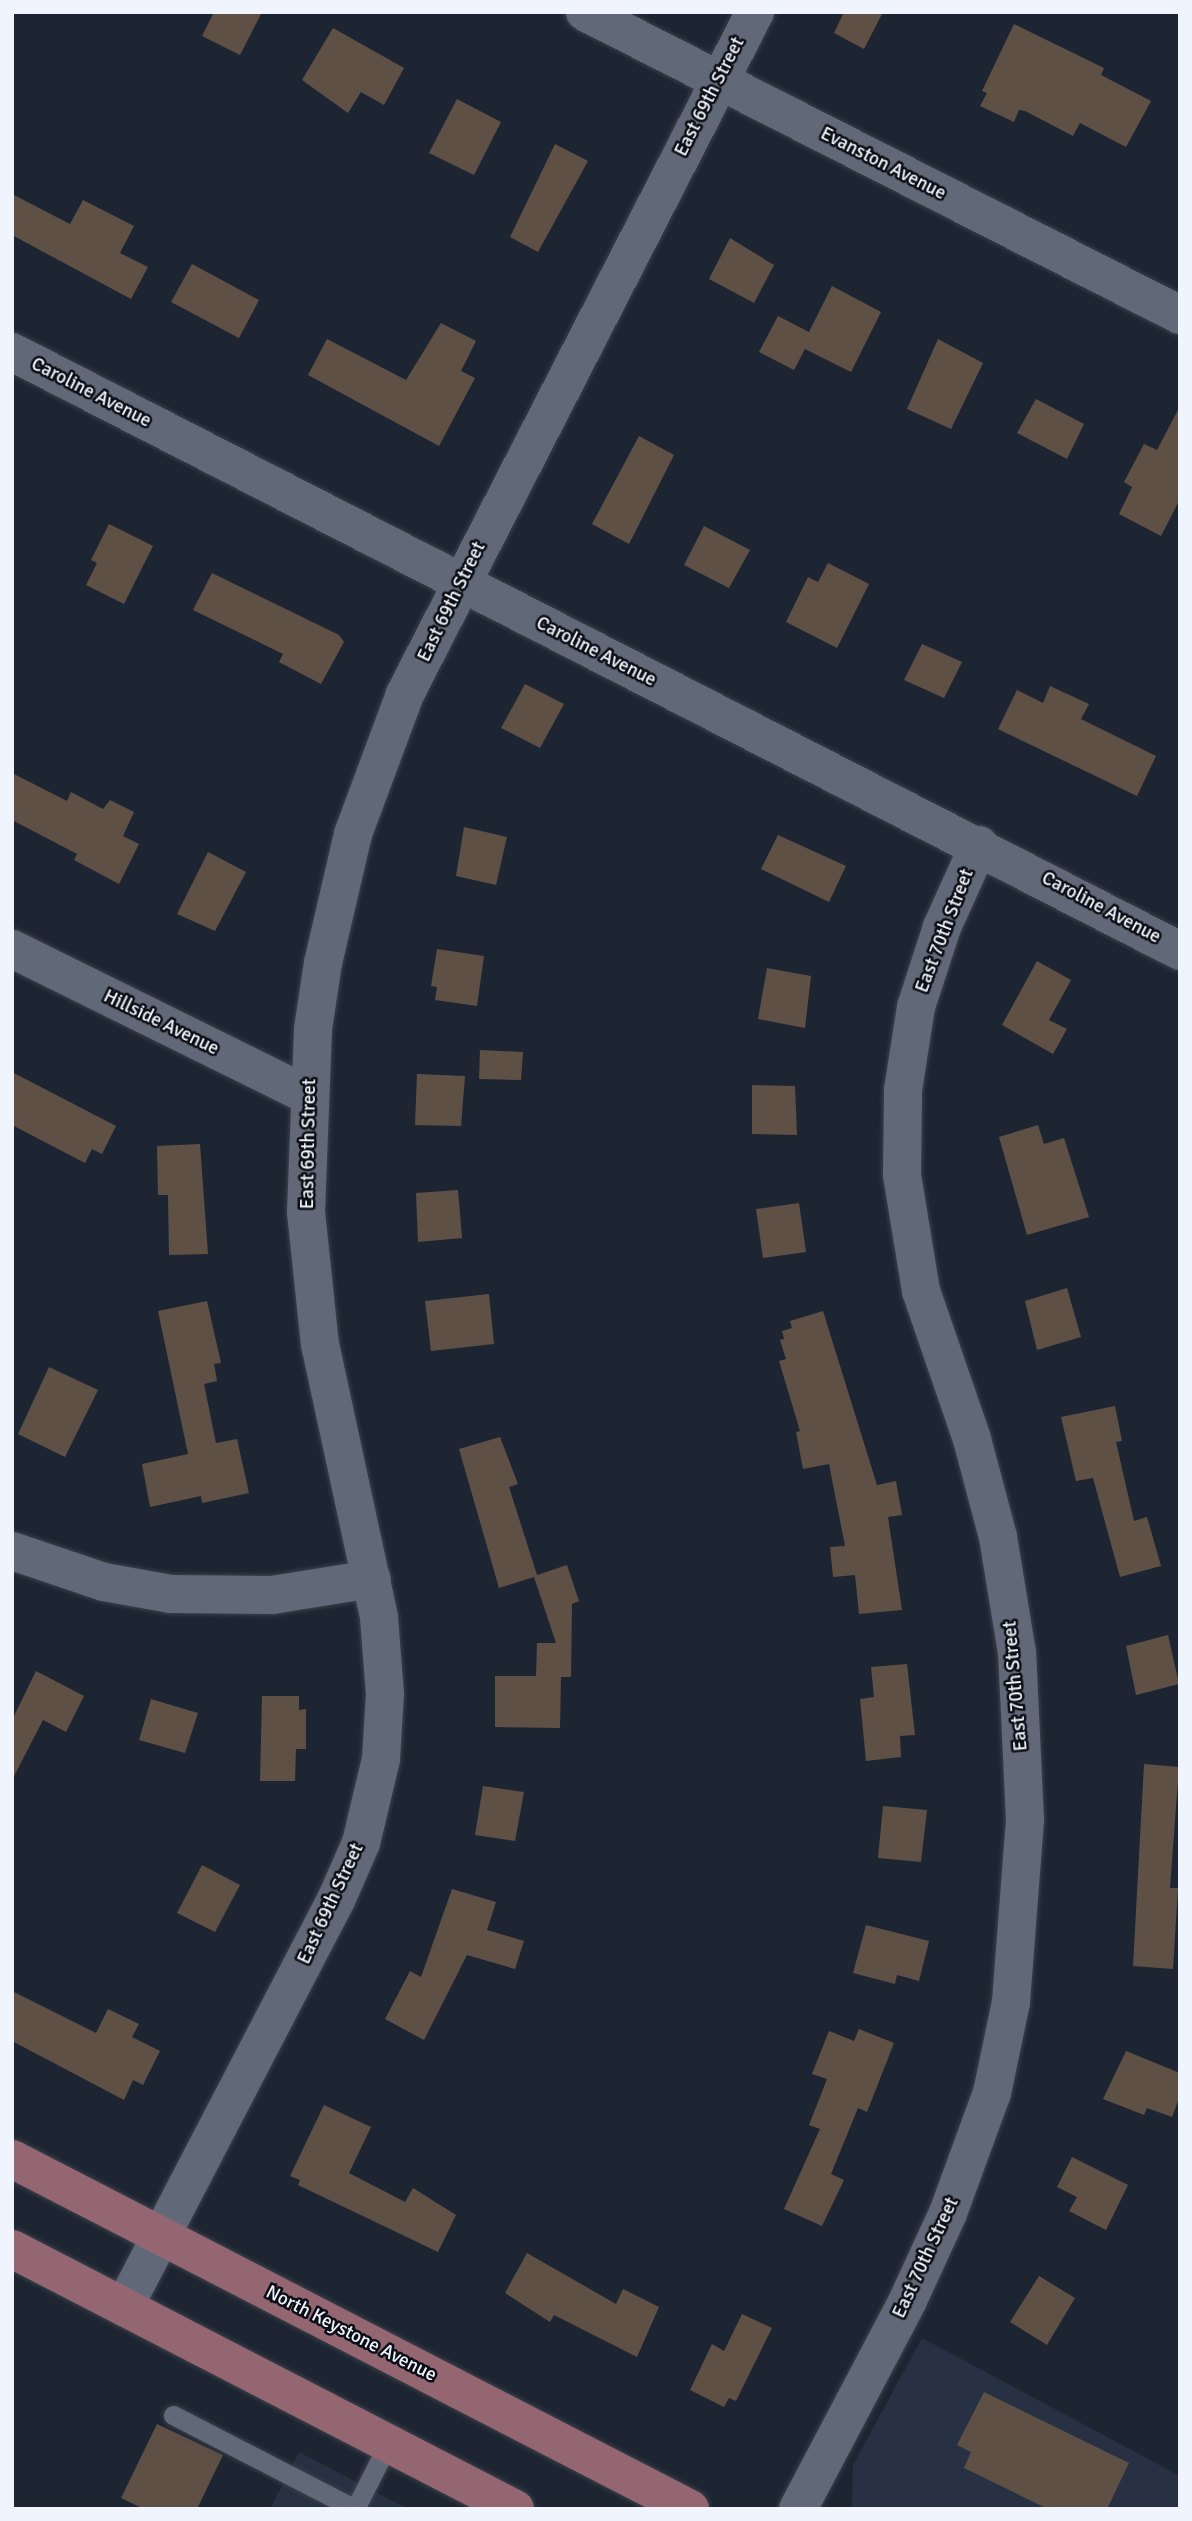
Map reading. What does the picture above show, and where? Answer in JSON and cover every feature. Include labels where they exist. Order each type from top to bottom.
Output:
[{"type":"main road","name":"North Keystone Avenue","points":[[12,2159],[690,2509]]},
{"type":"main road","points":[[12,2249],[515,2509]]},
{"type":"street","name":"Evanston Avenue","points":[[585,12],[1180,315]]},
{"type":"street","name":"East 69th Street","points":[[124,2307],[361,1843],[376,1787],[384,1725],[383,1664],[372,1579],[315,1312],[306,1200],[309,1096],[323,963],[353,834],[405,694],[755,12]]},
{"type":"street","name":"Caroline Avenue","points":[[12,352],[460,583],[979,845],[1180,951]]},
{"type":"street","name":"East 70th Street","points":[[798,2509],[908,2300],[948,2213],[992,2093],[1011,2002],[1025,1820],[1017,1653],[998,1537],[972,1439],[921,1291],[906,1225],[901,1162],[903,1090],[916,1007],[943,927],[979,845]]},
{"type":"street","name":"Hillside Avenue","points":[[12,949],[309,1096]]},
{"type":"street","points":[[12,1552],[93,1579],[171,1594],[272,1595],[372,1579]]},
{"type":"lane","points":[[173,2415],[355,2509],[388,2444]]},
{"type":"shaded area","points":[[922,2338],[1180,2476],[1180,2509],[852,2509],[853,2465]]},
{"type":"shaded area","points":[[299,2452],[408,2509],[270,2509]]},
{"type":"building","points":[[214,12],[262,12],[240,55],[202,36]]},
{"type":"building","points":[[844,12],[883,12],[864,49],[834,33]]},
{"type":"building","points":[[1014,24],[1104,68],[1101,75],[1151,101],[1126,147],[1080,123],[1073,136],[1025,111],[1019,110],[1014,122],[980,106],[987,93],[982,91]]},
{"type":"building","points":[[333,28],[404,68],[384,105],[361,92],[348,113],[302,80]]},
{"type":"building","points":[[457,99],[501,122],[474,175],[429,153]]},
{"type":"building","points":[[555,144],[588,161],[538,252],[510,237]]},
{"type":"building","points":[[12,194],[70,224],[83,200],[134,226],[120,253],[148,267],[131,299],[12,235]]},
{"type":"building","points":[[730,238],[774,265],[754,303],[709,279]]},
{"type":"building","points":[[192,264],[259,300],[239,338],[171,302]]},
{"type":"building","points":[[832,286],[881,312],[851,372],[805,349],[794,370],[759,352],[778,316],[809,332]]},
{"type":"building","points":[[441,323],[476,341],[461,371],[475,378],[439,446],[308,375],[327,339],[406,380]]},
{"type":"building","points":[[938,339],[983,363],[951,429],[907,409]]},
{"type":"building","points":[[1036,399],[1084,424],[1067,459],[1017,433]]},
{"type":"building","points":[[1180,406],[1180,499],[1161,536],[1119,514],[1132,487],[1124,482],[1144,444],[1157,450]]},
{"type":"building","points":[[639,436],[674,455],[629,544],[592,524]]},
{"type":"building","points":[[109,524],[153,546],[124,604],[86,585],[97,563],[91,560]]},
{"type":"building","points":[[704,526],[750,550],[729,588],[684,565]]},
{"type":"building","points":[[828,563],[869,584],[837,648],[786,622],[808,577],[818,582]]},
{"type":"building","points":[[212,573],[339,635],[344,642],[321,684],[279,662],[283,654],[193,610]]},
{"type":"building","points":[[922,644],[962,662],[944,698],[904,680]]},
{"type":"building","points":[[525,684],[564,704],[540,748],[501,728]]},
{"type":"building","points":[[1050,686],[1089,704],[1081,719],[1156,756],[1137,796],[998,729],[1017,690],[1043,703]]},
{"type":"building","points":[[12,773],[67,801],[71,792],[103,809],[110,800],[134,812],[123,836],[139,844],[119,884],[74,860],[77,854],[12,820]]},
{"type":"building","points":[[464,827],[507,837],[496,885],[456,876]]},
{"type":"building","points":[[778,835],[846,866],[829,902],[761,869]]},
{"type":"building","points":[[208,852],[246,872],[215,931],[177,914]]},
{"type":"building","points":[[437,949],[484,956],[477,1006],[435,1000],[437,987],[431,986]]},
{"type":"building","points":[[1037,961],[1071,980],[1049,1020],[1067,1029],[1053,1054],[1002,1025]]},
{"type":"building","points":[[767,968],[811,976],[805,1028],[758,1019]]},
{"type":"building","points":[[480,1050],[523,1052],[521,1080],[479,1079]]},
{"type":"building","points":[[12,1072],[116,1126],[102,1154],[92,1149],[85,1163],[12,1125]]},
{"type":"building","points":[[417,1074],[465,1076],[461,1126],[415,1125]]},
{"type":"building","points":[[752,1085],[795,1086],[797,1135],[752,1134]]},
{"type":"building","points":[[1038,1125],[1044,1144],[1064,1138],[1089,1217],[1027,1235],[999,1137]]},
{"type":"building","points":[[200,1144],[208,1254],[169,1255],[168,1195],[158,1195],[157,1146]]},
{"type":"building","points":[[458,1190],[462,1238],[418,1242],[416,1193]]},
{"type":"building","points":[[799,1203],[806,1252],[763,1258],[756,1209]]},
{"type":"building","points":[[1067,1288],[1081,1337],[1037,1350],[1025,1301]]},
{"type":"building","points":[[489,1294],[494,1344],[431,1351],[425,1301]]},
{"type":"building","points":[[207,1301],[221,1363],[214,1364],[217,1381],[204,1384],[216,1443],[237,1439],[249,1493],[202,1503],[201,1496],[150,1507],[142,1464],[188,1454],[158,1311]]},
{"type":"building","points":[[823,1311],[877,1485],[896,1481],[902,1515],[888,1517],[902,1610],[859,1614],[855,1575],[833,1577],[830,1547],[845,1546],[829,1464],[803,1469],[796,1432],[800,1431],[779,1361],[786,1359],[780,1340],[784,1339],[782,1331],[792,1328],[790,1321]]},
{"type":"building","points":[[49,1367],[98,1390],[65,1457],[18,1434]]},
{"type":"building","points":[[1115,1406],[1122,1441],[1116,1442],[1134,1521],[1147,1517],[1161,1566],[1120,1577],[1093,1478],[1076,1481],[1061,1417]]},
{"type":"building","points":[[500,1437],[518,1484],[509,1487],[537,1575],[567,1565],[579,1601],[572,1604],[571,1677],[561,1677],[560,1728],[495,1727],[495,1676],[536,1676],[537,1643],[556,1643],[534,1577],[499,1588],[459,1449]]},
{"type":"building","points":[[1168,1635],[1179,1684],[1136,1695],[1126,1646]]},
{"type":"building","points":[[907,1664],[915,1735],[900,1736],[901,1757],[866,1761],[860,1699],[874,1697],[871,1667]]},
{"type":"building","points":[[36,1671],[84,1696],[66,1732],[43,1720],[13,1778],[12,1720]]},
{"type":"building","points":[[262,1696],[299,1696],[299,1710],[306,1709],[306,1749],[296,1749],[295,1781],[260,1781]]},
{"type":"building","points":[[151,1699],[198,1713],[185,1753],[139,1740]]},
{"type":"building","points":[[1144,1764],[1179,1767],[1170,1888],[1178,1888],[1173,1969],[1133,1966]]},
{"type":"building","points":[[483,1786],[524,1792],[515,1841],[475,1835]]},
{"type":"building","points":[[883,1806],[927,1810],[921,1862],[878,1858]]},
{"type":"building","points":[[202,1865],[240,1885],[215,1932],[177,1913]]},
{"type":"building","points":[[452,1889],[496,1902],[487,1930],[524,1941],[515,1969],[467,1955],[424,2040],[385,2019],[410,1971],[421,1977]]},
{"type":"building","points":[[866,1925],[929,1941],[919,1981],[897,1975],[895,1984],[853,1973]]},
{"type":"building","points":[[12,1991],[96,2033],[108,2009],[139,2024],[132,2037],[160,2051],[143,2085],[133,2080],[124,2100],[12,2041]]},
{"type":"building","points":[[859,2029],[894,2043],[867,2112],[858,2108],[831,2174],[844,2180],[822,2226],[784,2209],[820,2129],[809,2125],[827,2079],[812,2074],[829,2031],[854,2041]]},
{"type":"building","points":[[1126,2051],[1180,2073],[1180,2096],[1172,2117],[1147,2108],[1144,2115],[1103,2099]]},
{"type":"building","points":[[324,2105],[371,2127],[349,2173],[405,2202],[413,2188],[456,2215],[438,2252],[298,2185],[300,2180],[290,2176]]},
{"type":"building","points":[[1072,2157],[1128,2185],[1106,2230],[1069,2211],[1077,2197],[1057,2187]]},
{"type":"building","points":[[527,2253],[616,2304],[623,2289],[659,2307],[637,2357],[554,2315],[550,2322],[505,2293]]},
{"type":"building","points":[[1039,2276],[1075,2298],[1047,2345],[1010,2322]]},
{"type":"building","points":[[742,2314],[772,2328],[736,2401],[729,2398],[724,2407],[690,2390],[712,2344],[724,2351]]},
{"type":"building","points":[[984,2392],[1129,2463],[1107,2509],[1048,2509],[964,2468],[971,2452],[957,2445]]},
{"type":"building","points":[[157,2424],[223,2455],[197,2509],[144,2509],[121,2498]]}]
